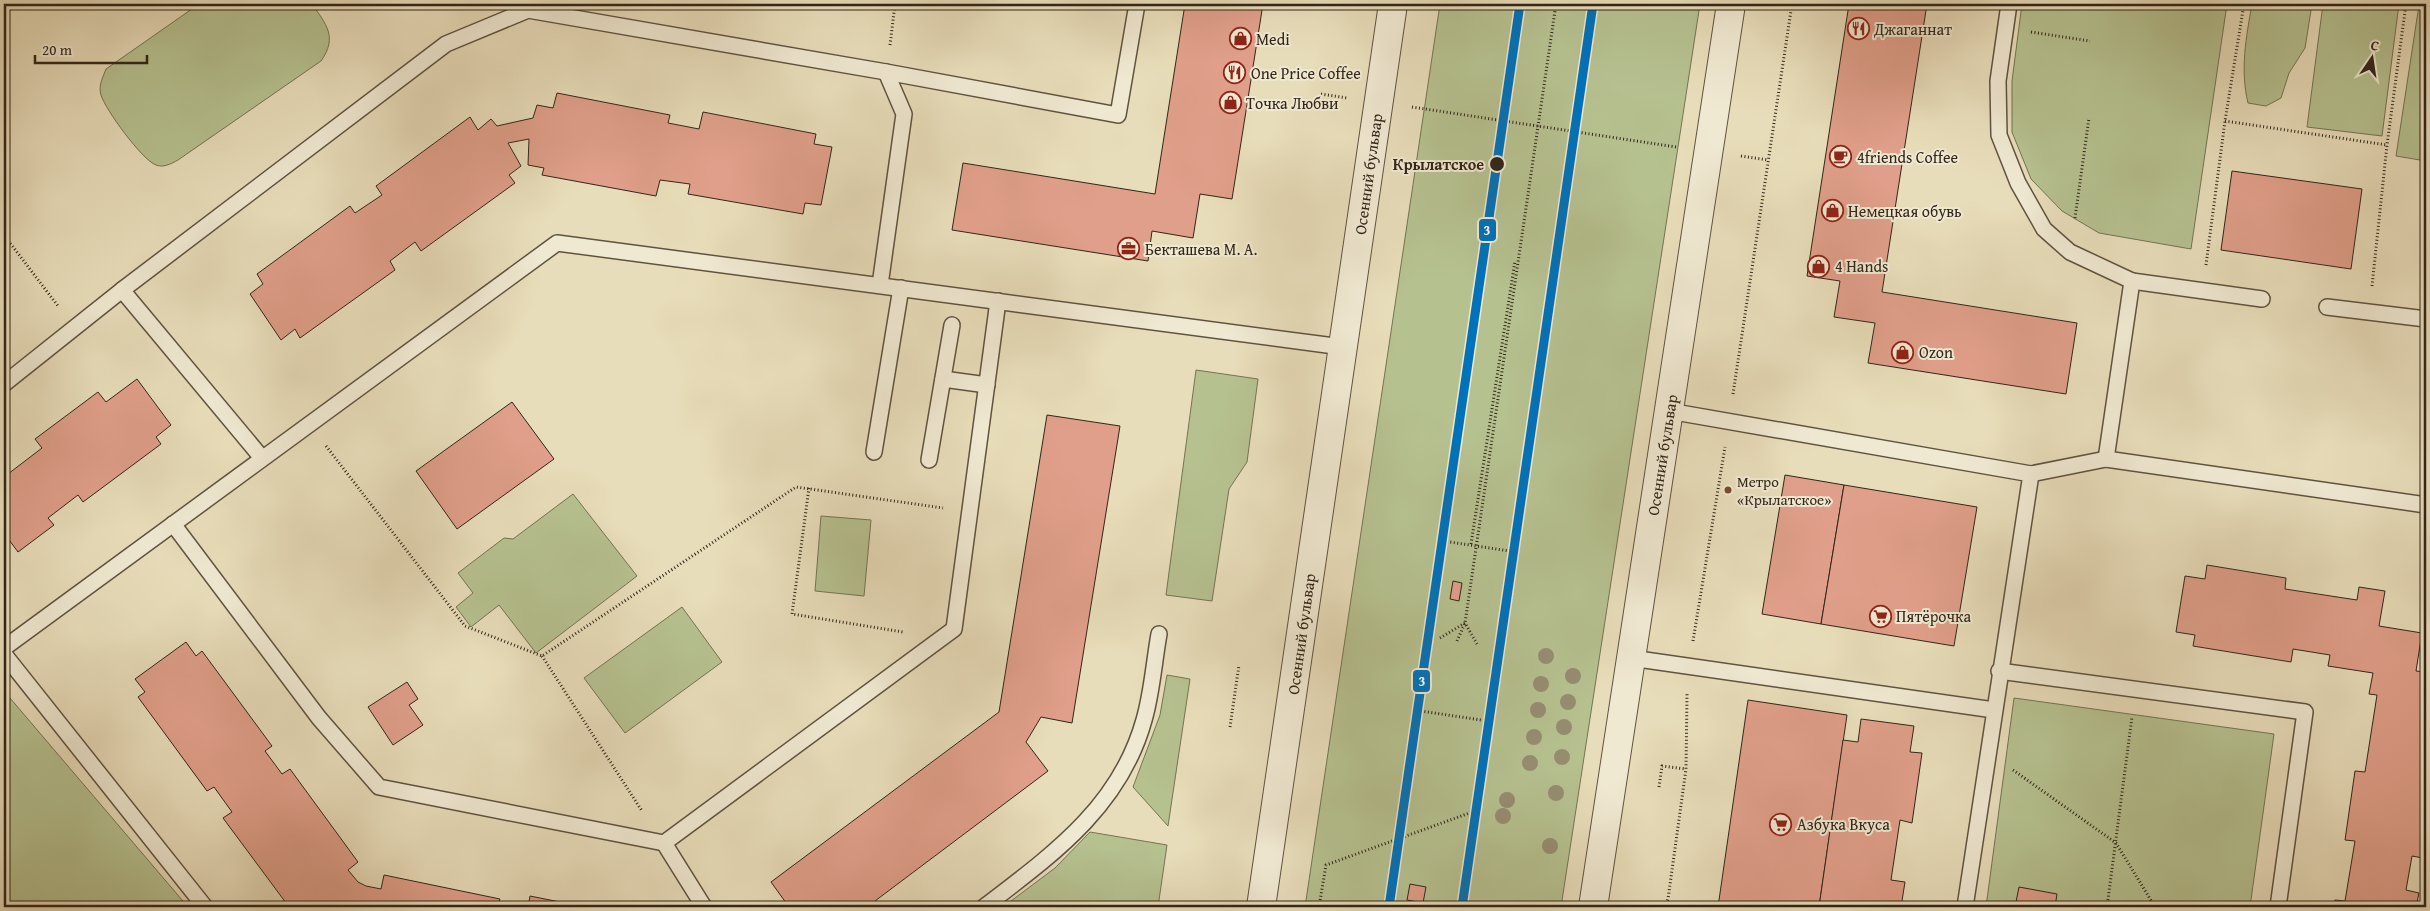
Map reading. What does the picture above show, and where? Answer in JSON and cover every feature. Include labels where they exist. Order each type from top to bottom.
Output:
[{"type":"street","name":"Осенний бульвар","points":[[1261,907],[1393,4]]},
{"type":"street","name":"Осенний бульвар","points":[[1593,907],[1731,4]]},
{"type":"lane","points":[[4,384],[122,290],[446,44],[528,10],[886,72],[1118,115],[1138,4]]},
{"type":"lane","points":[[2009,4],[1998,80],[1999,135],[2018,183],[2044,229],[2070,252],[2132,281],[2262,299]]},
{"type":"lane","points":[[880,285],[904,114],[886,72]]},
{"type":"lane","points":[[4,648],[556,243],[1342,347]]},
{"type":"lane","points":[[2106,459],[2132,281]]},
{"type":"lane","points":[[874,452],[901,288]]},
{"type":"lane","points":[[122,290],[262,458]]},
{"type":"lane","points":[[664,843],[954,628],[998,301]]},
{"type":"lane","points":[[2328,307],[2426,319]]},
{"type":"lane","points":[[929,460],[952,325]]},
{"type":"lane","points":[[943,379],[987,385]]},
{"type":"lane","points":[[1669,411],[2030,474],[2106,459],[2426,505]]},
{"type":"lane","points":[[1965,907],[2030,474]]},
{"type":"lane","points":[[172,524],[319,718],[379,787],[664,843],[704,907]]},
{"type":"lane","points":[[984,907],[1048,858],[1092,815],[1123,775],[1144,720],[1159,634]]},
{"type":"lane","points":[[4,654],[205,907]]},
{"type":"lane","points":[[1631,658],[1994,710]]},
{"type":"lane","points":[[1999,671],[2305,712],[2278,907]]},
{"type":"path","points":[[886,72],[896,4]]},
{"type":"path","points":[[1471,544],[1555,4]]},
{"type":"path","points":[[1457,641],[1465,624],[1555,4]]},
{"type":"path","points":[[1665,907],[1668,899],[1686,769],[1690,666],[1792,4]]},
{"type":"path","points":[[2203,290],[2225,121],[2244,4]]},
{"type":"path","points":[[2369,313],[2387,144],[2406,4]]},
{"type":"path","points":[[2006,28],[2090,41]]},
{"type":"path","points":[[1321,94],[1768,160]]},
{"type":"path","points":[[2070,252],[2089,118]]},
{"type":"path","points":[[2225,121],[2387,144]]},
{"type":"path","points":[[4,235],[74,328]]},
{"type":"path","points":[[309,424],[465,626],[542,656],[646,816]]},
{"type":"path","points":[[542,656],[796,486],[970,512]]},
{"type":"path","points":[[809,488],[792,614],[941,638]]},
{"type":"path","points":[[1385,907],[1414,710],[1443,541],[1516,552],[1488,721],[1461,907]]},
{"type":"path","points":[[1440,638],[1465,624]]},
{"type":"path","points":[[1465,624],[1477,644]]},
{"type":"path","points":[[1230,728],[1239,665]]},
{"type":"path","points":[[2107,907],[2136,689]]},
{"type":"path","points":[[1414,710],[1488,721]]},
{"type":"path","points":[[1988,753],[2116,843],[2155,907]]},
{"type":"path","points":[[1659,787],[1662,766],[1686,769]]},
{"type":"path","points":[[1319,907],[1326,865],[1476,811]]},
{"type":"green space","points":[[199,4],[312,4],[328,31],[329,45],[321,61],[178,160],[159,166],[142,154],[116,122],[101,95],[101,82],[106,69]]},
{"type":"green space","points":[[1440,4],[1700,4],[1561,907],[1305,907]]},
{"type":"green space","points":[[2022,4],[2227,4],[2191,249],[2099,233],[2062,211],[2031,179],[2012,132],[2012,81]]},
{"type":"green space","points":[[2252,4],[2312,4],[2305,48],[2289,73],[2281,98],[2266,106],[2248,103],[2244,78],[2245,54]]},
{"type":"green space","points":[[2323,4],[2399,4],[2382,136],[2307,127]]},
{"type":"green space","points":[[2419,5],[2426,6],[2426,161],[2396,156]]},
{"type":"green space","points":[[1196,370],[1258,379],[1247,462],[1229,489],[1212,601],[1166,595]]},
{"type":"green space","points":[[573,494],[637,576],[536,653],[499,605],[471,627],[456,607],[473,593],[458,573],[504,538],[513,539]]},
{"type":"green space","points":[[821,516],[871,520],[864,596],[815,591]]},
{"type":"green space","points":[[682,607],[722,662],[625,733],[584,678]]},
{"type":"green space","points":[[1167,675],[1190,679],[1168,826],[1133,787],[1160,715]]},
{"type":"green space","points":[[4,691],[188,907],[4,907]]},
{"type":"green space","points":[[2014,698],[2274,734],[2250,907],[1986,907]]},
{"type":"green space","points":[[1090,832],[1167,845],[1158,907],[1003,907],[1055,868]]},
{"type":"building","points":[[1185,4],[1263,4],[1232,199],[1200,194],[1193,238],[1152,231],[1148,261],[952,230],[963,163],[1155,194]]},
{"type":"building","points":[[1849,4],[1927,4],[1882,292],[2077,323],[2066,394],[1868,363],[1875,323],[1834,317],[1840,281],[1807,276]]},
{"type":"building","points":[[557,93],[670,115],[668,123],[699,129],[703,112],[816,134],[814,144],[832,147],[821,205],[805,203],[803,214],[688,194],[690,184],[660,180],[656,196],[542,175],[544,168],[528,165],[529,139],[508,143],[521,166],[509,175],[515,183],[421,251],[415,242],[390,261],[395,270],[300,338],[295,329],[281,340],[250,294],[263,284],[257,274],[350,206],[355,213],[382,195],[376,186],[470,117],[478,130],[491,119],[497,126],[533,118],[537,105],[553,108]]},
{"type":"building","points":[[2232,171],[2362,189],[2351,269],[2221,250]]},
{"type":"building","points":[[137,379],[171,425],[156,437],[161,444],[83,502],[78,495],[48,518],[54,525],[18,552],[4,533],[4,477],[42,448],[35,439],[98,392],[106,402]]},
{"type":"building","points":[[512,402],[554,459],[457,529],[416,471]]},
{"type":"building","points":[[1047,415],[1120,426],[1072,723],[1041,717],[1026,742],[1048,771],[867,907],[789,907],[771,882],[999,712]]},
{"type":"building","points":[[1785,475],[1844,485],[1821,624],[1762,614]]},
{"type":"building","points":[[1844,485],[1977,507],[1954,646],[1821,624]]},
{"type":"building","points":[[2207,565],[2286,578],[2285,589],[2357,600],[2359,587],[2385,591],[2379,626],[2422,633],[2416,671],[2426,672],[2426,838],[2423,858],[2412,856],[2406,890],[2419,893],[2416,907],[2334,907],[2335,900],[2345,901],[2355,841],[2345,840],[2355,771],[2365,772],[2377,695],[2369,694],[2373,673],[2328,666],[2330,655],[2293,649],[2291,662],[2193,646],[2195,635],[2176,632],[2185,576],[2205,579]]},
{"type":"building","points":[[1453,581],[1462,583],[1459,601],[1450,599]]},
{"type":"building","points":[[186,642],[196,656],[202,651],[272,746],[265,751],[282,774],[290,769],[358,862],[348,870],[358,882],[381,889],[384,875],[500,899],[498,904],[513,907],[330,907],[328,904],[324,907],[289,907],[223,818],[232,812],[214,787],[207,791],[138,697],[145,692],[135,679]]},
{"type":"building","points":[[407,682],[418,699],[409,705],[423,725],[393,745],[368,707]]},
{"type":"building","name":"Азбука Вкуса","points":[[1748,700],[1847,715],[1819,907],[1718,907]]},
{"type":"building","points":[[1861,719],[1914,726],[1910,752],[1922,753],[1912,823],[1900,820],[1891,880],[1905,882],[1901,907],[1819,907],[1843,740],[1858,742]]},
{"type":"building","points":[[1410,884],[1426,887],[1423,903],[1407,900]]},
{"type":"building","points":[[2019,887],[2057,894],[2055,907],[2015,907]]},
{"type":"building","points":[[530,896],[585,907],[528,907]]},
{"type":"transit line","name":"3","points":[[1389,907],[1520,4]]},
{"type":"transit line","name":"3","points":[[1462,907],[1593,4]]},
{"type":"place","name":"Джаганнат","points":[[1858,29]]},
{"type":"place","name":"Medi","points":[[1240,39]]},
{"type":"place","name":"One Price Coffee","points":[[1235,73]]},
{"type":"place","name":"Точка Любви","points":[[1230,103]]},
{"type":"place","name":"4friends Coffee","points":[[1841,157]]},
{"type":"place","name":"Крылатское","points":[[1497,164]]},
{"type":"place","name":"Немецкая обувь","points":[[1832,211]]},
{"type":"place","name":"Бекташева М. А.","points":[[1129,249]]},
{"type":"place","name":"4 Hands","points":[[1819,266]]},
{"type":"place","name":"Ozon","points":[[1903,352]]},
{"type":"place","name":"Метро «Крылатское»","points":[[1728,490]]},
{"type":"place","name":"Пятёрочка","points":[[1880,616]]},
{"type":"place","name":"Азбука Вкуса","points":[[1781,824]]}]
